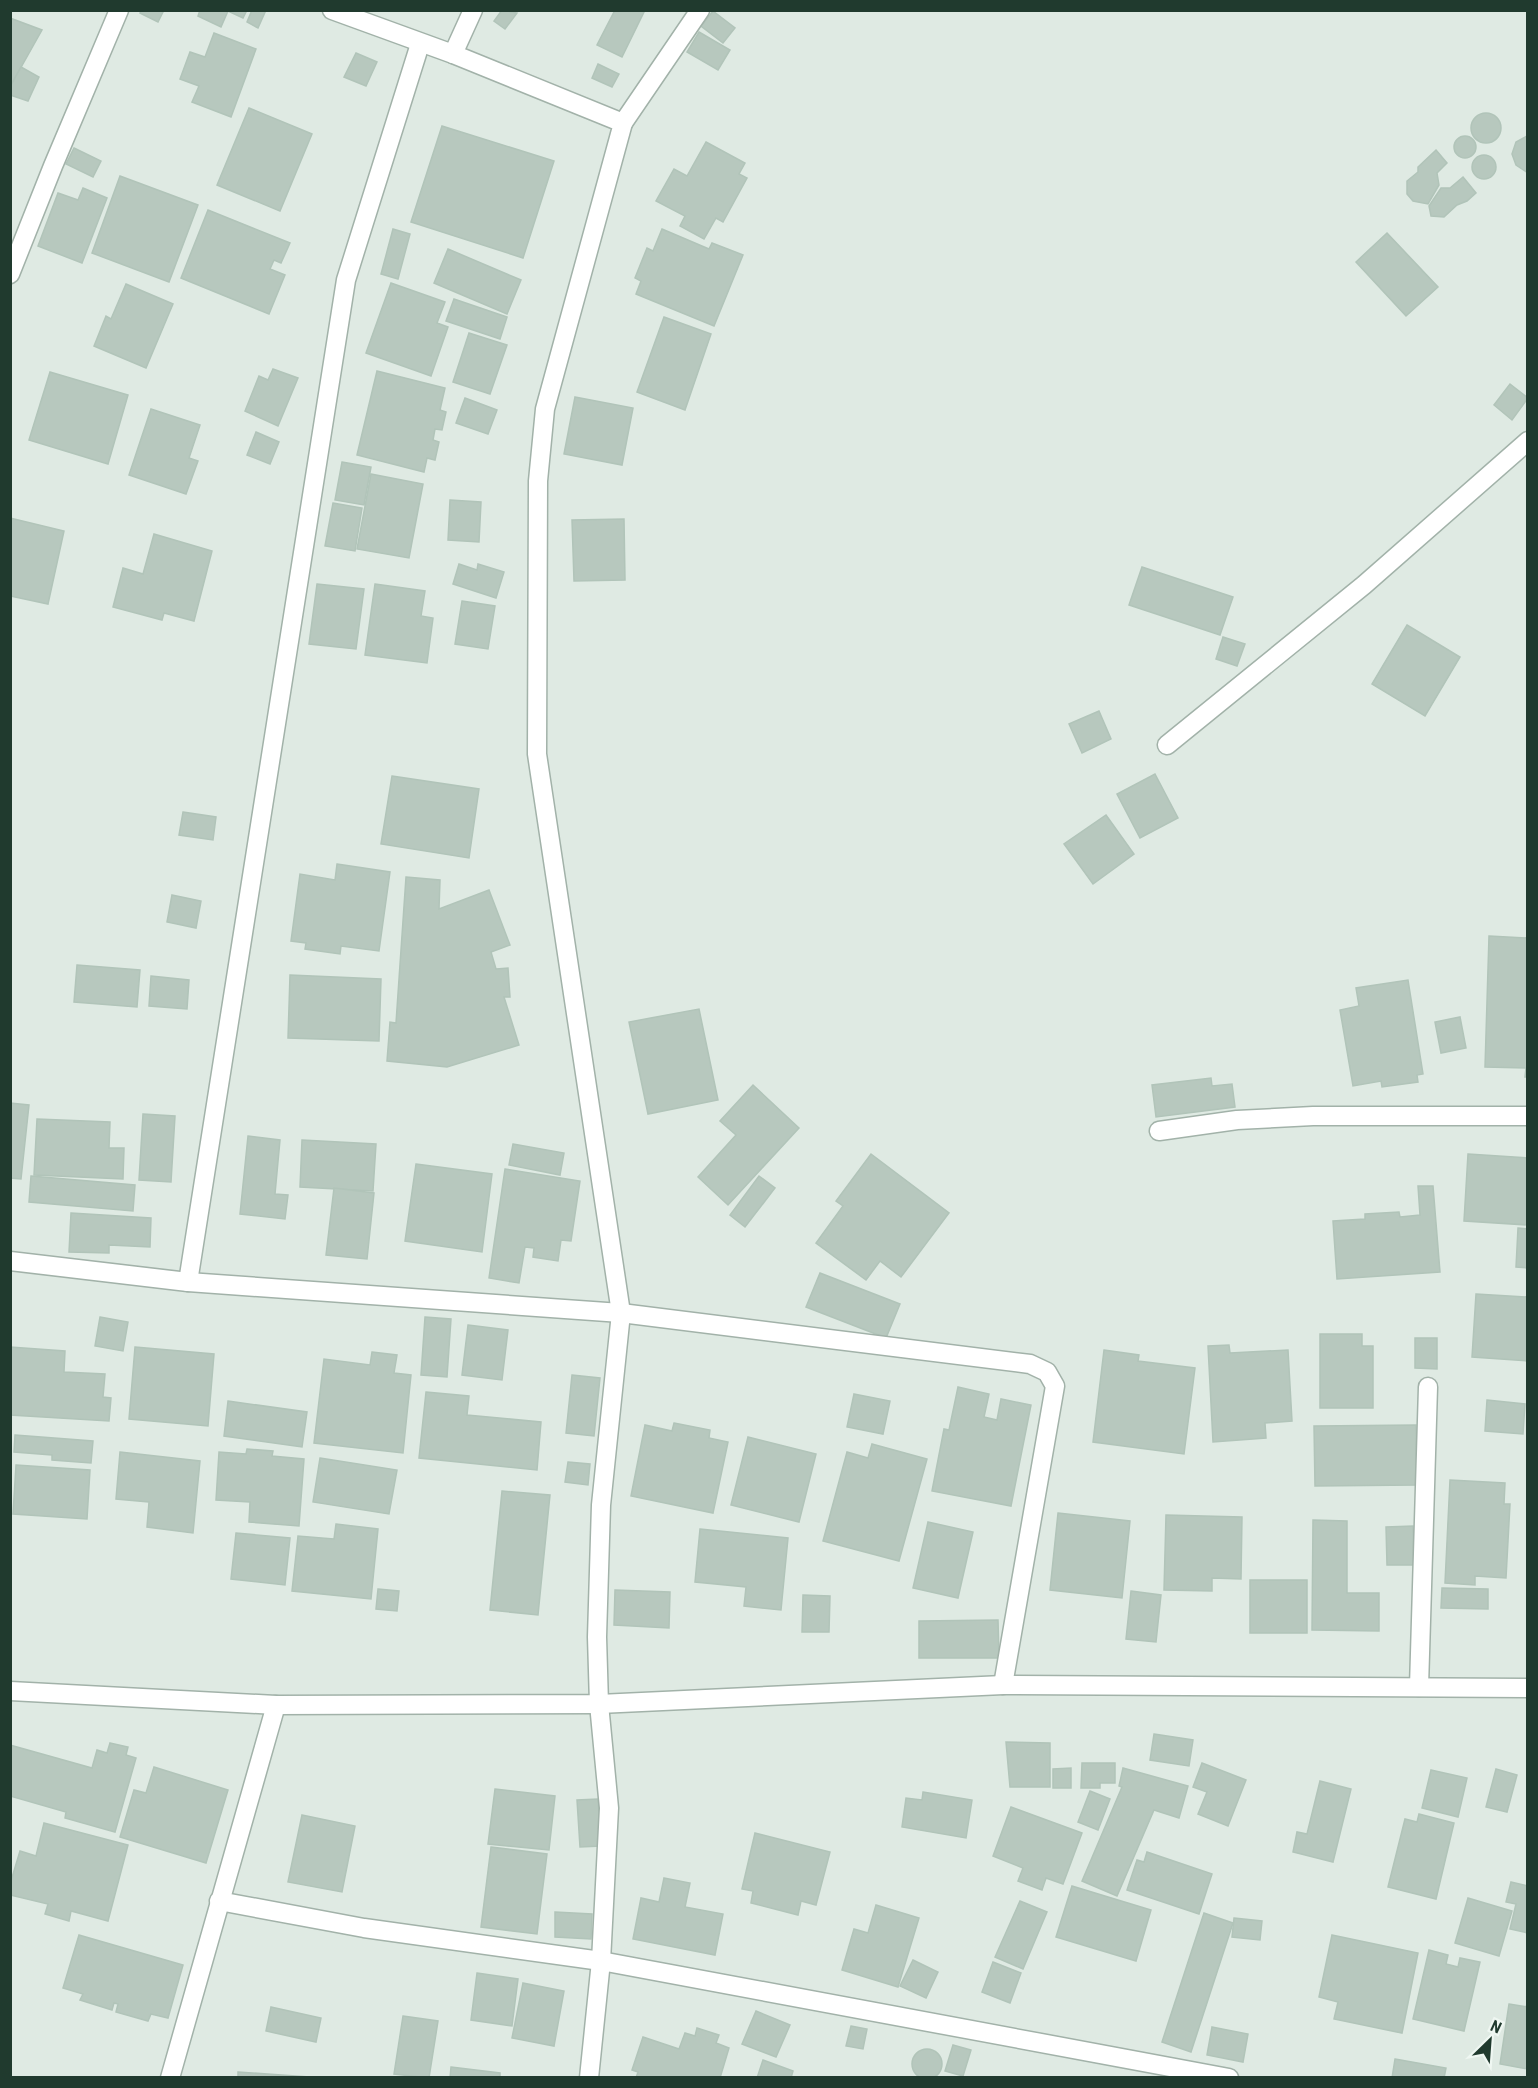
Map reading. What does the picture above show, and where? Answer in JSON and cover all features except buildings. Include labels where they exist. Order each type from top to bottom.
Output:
[{"type":"street","points":[[10,274],[53,165],[119,10]]},
{"type":"street","points":[[332,10],[420,44],[453,54],[623,123]]},
{"type":"street","points":[[453,54],[473,10]]},
{"type":"street","points":[[589,2078],[601,1961],[609,1808],[599,1704],[601,1505],[621,1314],[537,754],[538,481],[545,409],[623,123],[700,10]]},
{"type":"street","points":[[188,1282],[346,280],[420,44]]},
{"type":"street","points":[[1167,745],[1364,585],[1527,441]]},
{"type":"street","points":[[1159,1131],[1237,1120],[1313,1116],[1527,1116]]},
{"type":"street","points":[[10,1261],[188,1282],[621,1314],[1030,1365],[1047,1372],[1055,1386],[1003,1685]]},
{"type":"street","points":[[1419,1687],[1428,1387]]},
{"type":"street","points":[[10,1691],[276,1705],[599,1704],[1003,1685],[1527,1688]]},
{"type":"street","points":[[170,2078],[276,1705]]},
{"type":"street","points":[[219,1902],[364,1928],[601,1961],[1183,2074],[1229,2078]]}]
